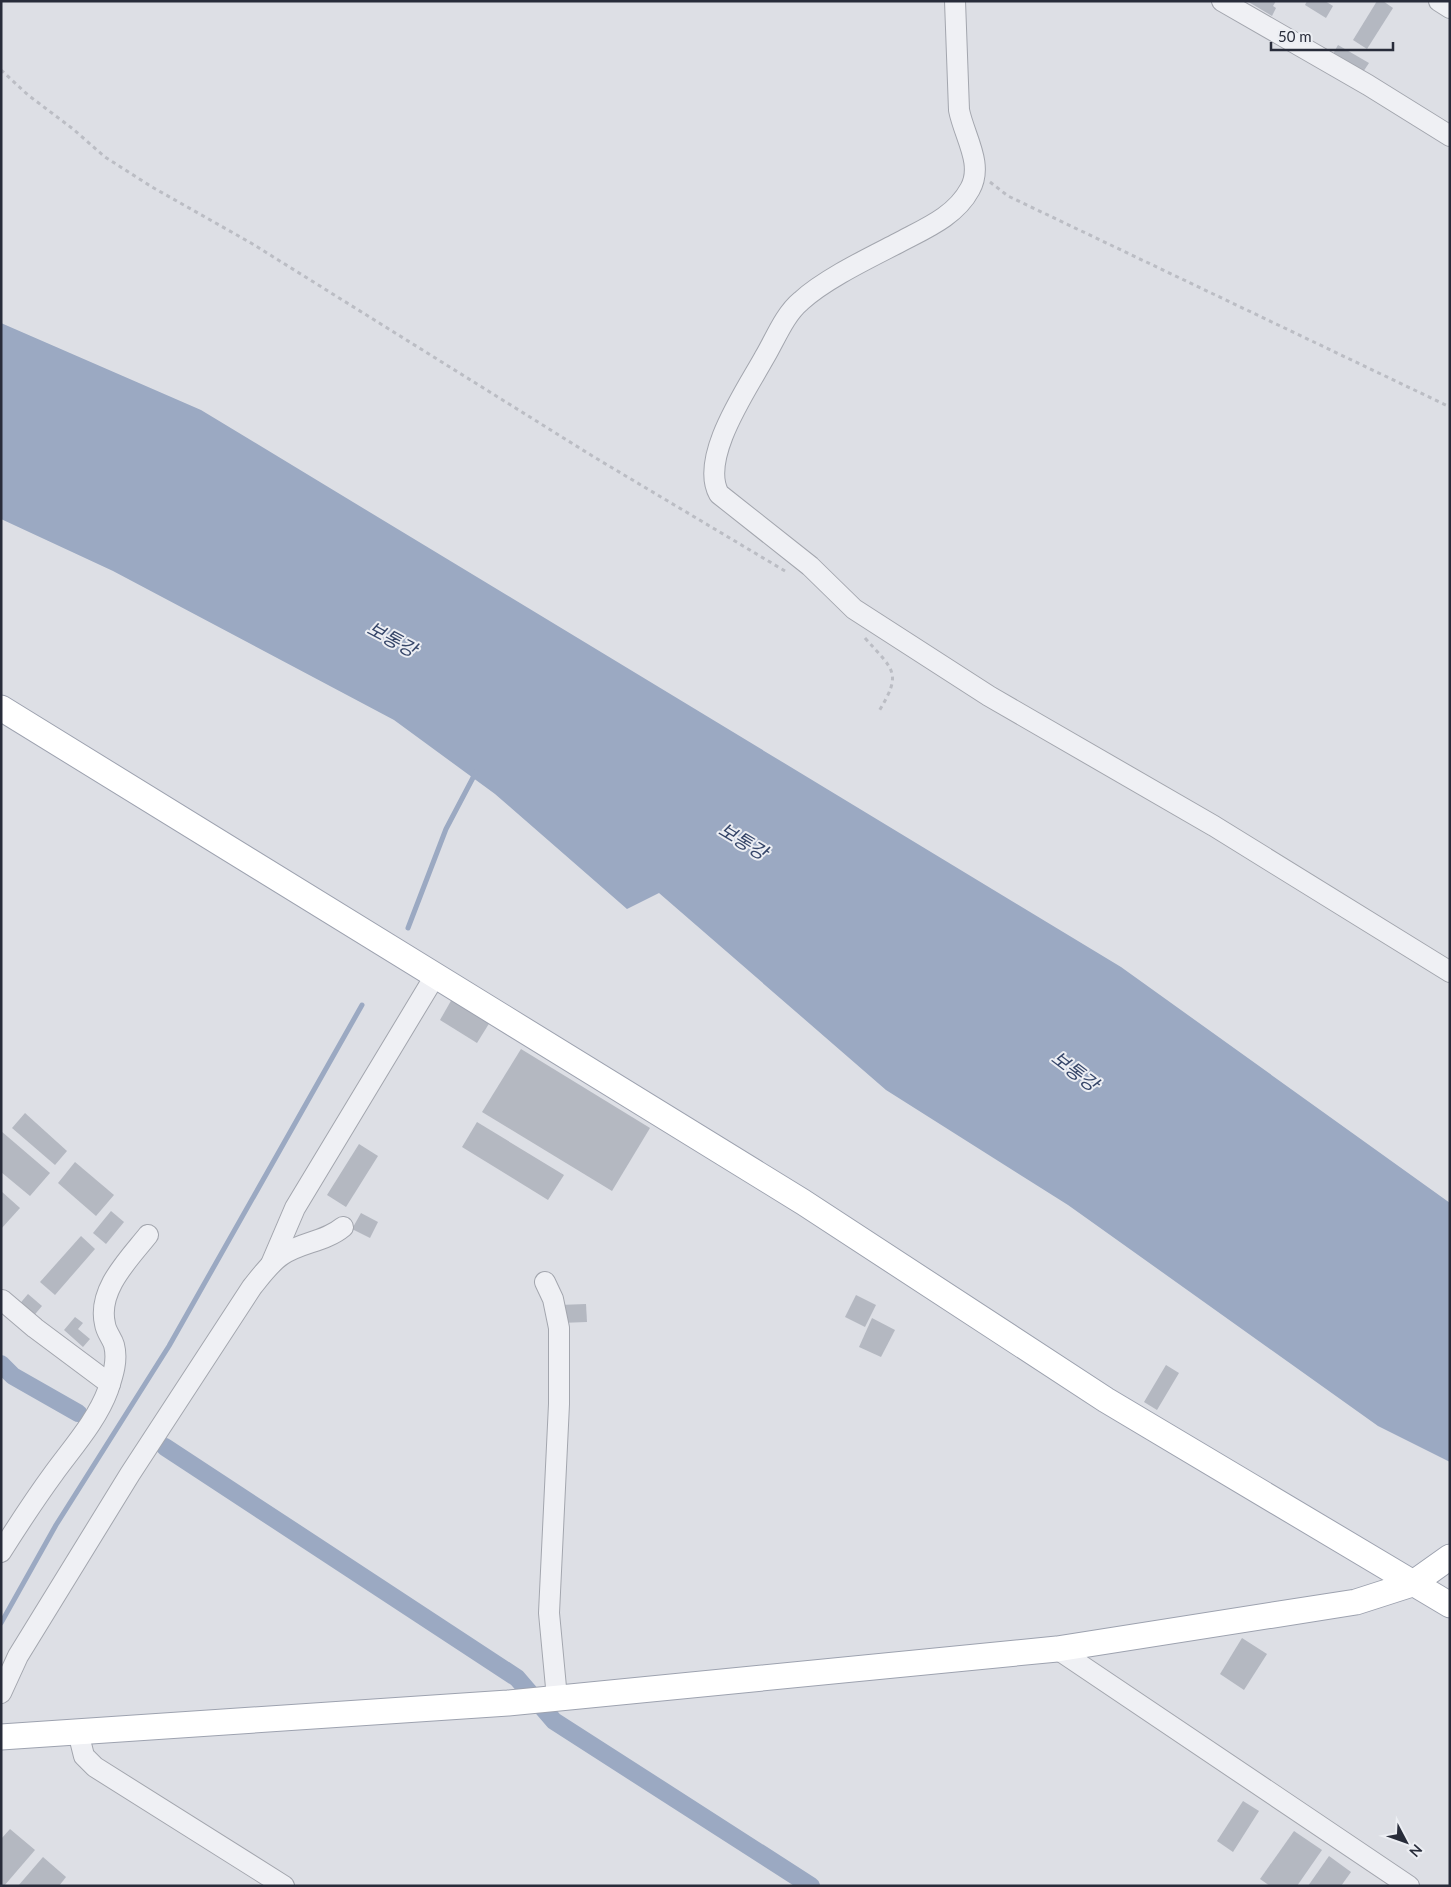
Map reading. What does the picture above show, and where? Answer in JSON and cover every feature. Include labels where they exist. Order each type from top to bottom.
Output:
[{"type":"main road","points":[[1,708],[802,1202],[1106,1400],[1450,1605]]},
{"type":"main road","points":[[1,1737],[508,1703],[1057,1649],[1356,1602],[1412,1584],[1450,1557]]},
{"type":"street","points":[[955,1],[959,110],[976,170],[970,190],[951,212],[935,223],[823,285],[800,301],[792,310],[728,425],[715,468],[716,488],[719,494],[803,561],[854,609],[988,696],[1214,826],[1450,972]]},
{"type":"street","points":[[1222,1],[1360,80],[1450,136]]},
{"type":"street","points":[[1439,1],[1450,8]]},
{"type":"street","points":[[271,1264],[295,1208],[435,976]]},
{"type":"street","points":[[1,1693],[18,1656],[130,1474],[252,1287],[271,1264],[283,1254],[335,1234],[343,1227]]},
{"type":"street","points":[[1,1552],[31,1504],[97,1414],[110,1384],[117,1359],[114,1344],[105,1326],[104,1314],[107,1295],[116,1276],[148,1235]]},
{"type":"street","points":[[545,1282],[553,1299],[559,1328],[559,1404],[549,1613],[557,1698]]},
{"type":"street","points":[[2,1300],[35,1328],[110,1384]]},
{"type":"street","points":[[1057,1649],[1409,1886]]},
{"type":"street","points":[[78,1732],[84,1756],[95,1767],[284,1886]]},
{"type":"path","points":[[1,70],[28,95],[118,165],[251,243],[602,462],[786,572]]},
{"type":"path","points":[[976,170],[1008,196],[1450,406]]},
{"type":"path","points":[[863,636],[890,668],[893,677],[891,691],[879,711]]},
{"type":"water","name":"보통강","points":[[1,323],[201,410],[1121,967],[1450,1203],[1450,1462],[1378,1426],[1068,1205],[886,1090],[659,893],[627,909],[495,794],[394,720],[113,571],[1,519]]},
{"type":"building","points":[[1247,1],[1276,1],[1273,6],[1276,8],[1272,16]]},
{"type":"building","points":[[1307,1],[1325,1],[1333,6],[1326,18],[1305,5]]},
{"type":"building","points":[[1377,1],[1383,1],[1393,8],[1367,49],[1353,40]]},
{"type":"building","points":[[1338,45],[1369,63],[1363,72],[1333,54]]},
{"type":"building","points":[[452,999],[490,1022],[477,1043],[440,1020]]},
{"type":"building","points":[[521,1049],[650,1128],[612,1191],[482,1112]]},
{"type":"building","points":[[25,1113],[67,1151],[55,1165],[12,1128]]},
{"type":"building","points":[[477,1122],[564,1175],[548,1200],[462,1147]]},
{"type":"building","points":[[1,1131],[50,1173],[30,1196],[1,1172]]},
{"type":"building","points":[[359,1144],[378,1156],[346,1207],[327,1195]]},
{"type":"building","points":[[75,1162],[114,1195],[96,1216],[58,1183]]},
{"type":"building","points":[[1,1191],[20,1208],[1,1229]]},
{"type":"building","points":[[111,1211],[124,1222],[106,1244],[93,1233]]},
{"type":"building","points":[[361,1213],[378,1222],[370,1238],[352,1229]]},
{"type":"building","points":[[81,1236],[95,1249],[55,1295],[40,1282]]},
{"type":"building","points":[[28,1294],[42,1306],[31,1319],[17,1307]]},
{"type":"building","points":[[856,1295],[876,1305],[865,1327],[845,1317]]},
{"type":"building","points":[[586,1304],[587,1322],[560,1323],[559,1305]]},
{"type":"building","points":[[75,1317],[83,1323],[78,1329],[90,1339],[83,1347],[64,1330]]},
{"type":"building","points":[[872,1318],[895,1330],[881,1357],[859,1347]]},
{"type":"building","points":[[1166,1365],[1179,1373],[1157,1410],[1144,1402]]},
{"type":"building","points":[[1242,1638],[1267,1654],[1244,1690],[1220,1674]]},
{"type":"building","points":[[1243,1801],[1259,1811],[1233,1852],[1217,1841]]},
{"type":"building","points":[[10,1829],[35,1850],[4,1886],[1,1886],[1,1839]]},
{"type":"building","points":[[1294,1831],[1322,1850],[1297,1886],[1270,1886],[1260,1879]]},
{"type":"building","points":[[1329,1856],[1351,1872],[1341,1886],[1308,1886]]},
{"type":"building","points":[[43,1857],[66,1877],[59,1886],[18,1886]]},
{"type":"waterway","points":[[408,928],[446,829],[476,772]]},
{"type":"waterway","points":[[1,1623],[56,1525],[169,1346],[362,1005]]},
{"type":"waterway","points":[[1,1364],[13,1376],[78,1413]]},
{"type":"waterway","points":[[165,1447],[517,1678],[554,1721],[811,1886]]}]
